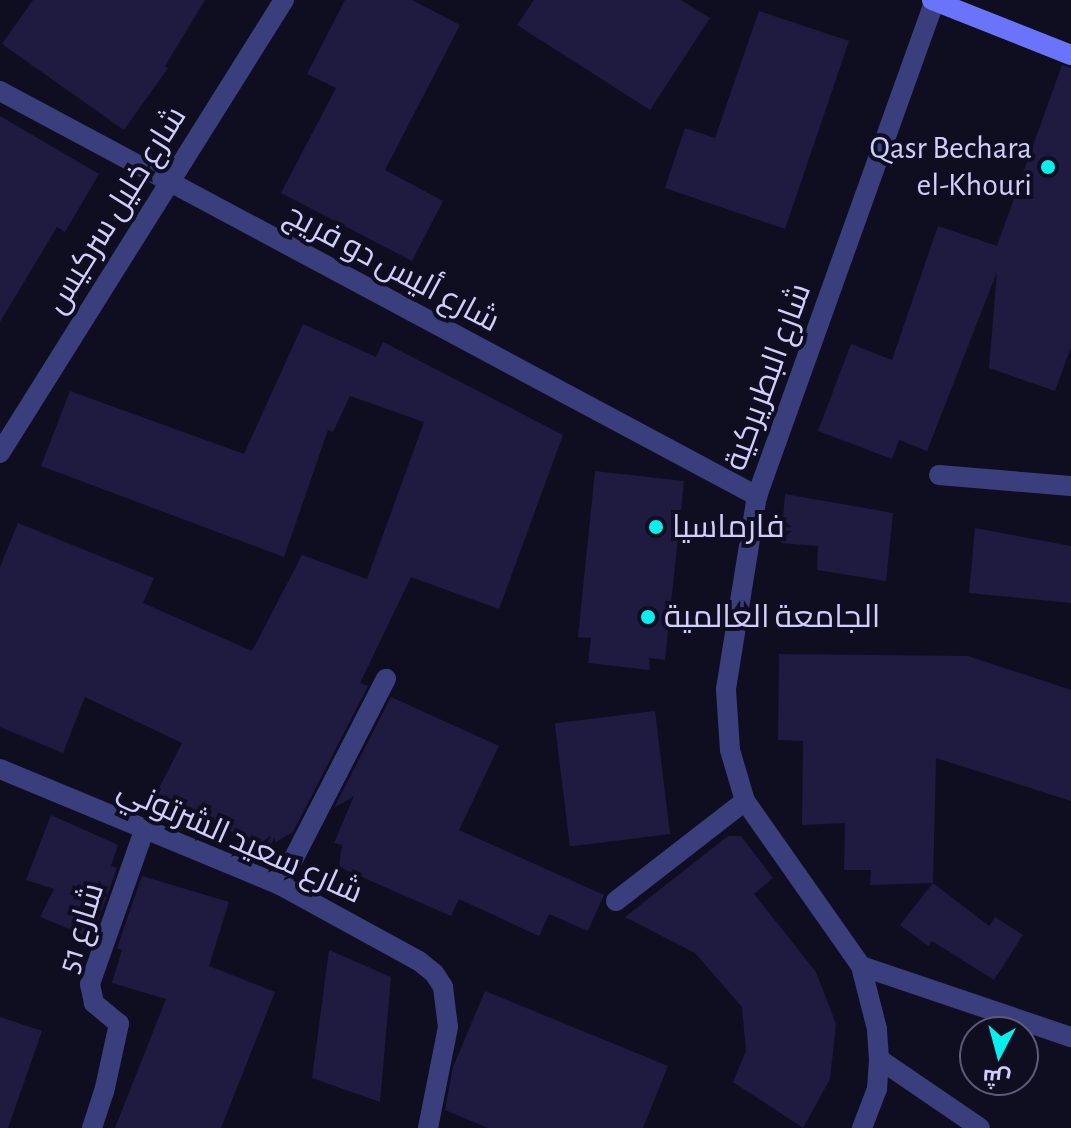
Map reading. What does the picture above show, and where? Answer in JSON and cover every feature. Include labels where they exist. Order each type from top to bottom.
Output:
[{"type":"main road","points":[[934,0],[1071,55]]},
{"type":"street","name":"شارع خليل سركيس","points":[[0,453],[284,0]]},
{"type":"street","name":"شارع البطريركية","points":[[862,1128],[877,1089],[879,1059],[877,1029],[861,966],[745,801],[730,750],[726,689],[757,496],[934,0]]},
{"type":"street","name":"شارع أليس دو فريج","points":[[0,91],[757,496]]},
{"type":"street","points":[[939,475],[1071,486]]},
{"type":"street","points":[[280,885],[386,679]]},
{"type":"street","name":"شارع سعيد الشرتوني","points":[[0,769],[280,885],[419,961],[434,973],[443,987],[448,1027],[428,1128]]},
{"type":"street","points":[[616,901],[745,801]]},
{"type":"street","name":"شارع 51","points":[[92,1128],[104,1092],[119,1024],[94,1003],[90,984],[145,828]]},
{"type":"street","points":[[861,966],[1071,1037]]},
{"type":"street","points":[[879,1059],[980,1128]]},
{"type":"building","points":[[33,0],[205,0],[165,66],[168,68],[124,130],[2,44]]},
{"type":"building","points":[[345,0],[412,0],[460,25],[385,170],[443,201],[412,261],[281,193],[336,88],[307,74]]},
{"type":"building","points":[[534,0],[681,0],[710,18],[650,110],[517,25]]},
{"type":"building","points":[[759,11],[849,41],[785,229],[665,188],[685,128],[715,138]]},
{"type":"building","points":[[1062,65],[1071,68],[1071,347],[1055,391],[989,368],[997,272],[927,451],[899,440],[892,459],[818,431],[851,344],[892,360],[938,226],[997,246]]},
{"type":"building","points":[[0,116],[99,174],[65,232],[57,227],[0,322]]},
{"type":"building","points":[[303,324],[376,357],[383,342],[563,435],[499,609],[411,577],[360,683],[368,686],[293,832],[269,846],[152,802],[182,743],[85,697],[63,753],[0,727],[0,567],[18,523],[154,578],[143,603],[252,651],[302,555],[367,579],[424,422],[350,396],[333,432],[328,430],[284,557],[41,466],[70,391],[244,454]]},
{"type":"building","points":[[595,471],[684,481],[665,660],[649,658],[650,670],[588,663],[591,638],[578,637]]},
{"type":"building","points":[[785,494],[893,513],[886,581],[817,570],[818,546],[781,543]]},
{"type":"building","points":[[975,528],[1071,546],[1071,603],[969,593]]},
{"type":"building","points":[[779,654],[968,656],[1071,690],[1071,801],[936,758],[933,883],[870,885],[871,870],[844,870],[845,823],[802,825],[803,741],[778,740]]},
{"type":"building","points":[[391,697],[499,746],[459,830],[604,895],[588,931],[549,914],[539,936],[459,899],[451,916],[339,867],[342,845],[334,843],[354,796],[334,808]]},
{"type":"building","points":[[655,711],[670,834],[570,846],[555,723]]},
{"type":"building","points":[[51,815],[118,845],[111,866],[117,868],[92,938],[40,917],[54,889],[26,880]]},
{"type":"building","points":[[728,836],[741,836],[773,878],[754,894],[816,972],[836,1024],[830,1079],[803,1128],[733,1082],[746,1051],[742,1007],[695,953],[625,917]]},
{"type":"building","points":[[142,876],[229,902],[209,966],[275,992],[221,1128],[115,1128],[166,999],[112,983],[122,950],[117,948]]},
{"type":"building","points":[[933,883],[989,926],[995,917],[1023,935],[994,980],[932,941],[928,946],[900,925]]},
{"type":"building","points":[[329,950],[391,977],[380,1102],[312,1078]]},
{"type":"building","points":[[485,991],[668,1066],[643,1128],[488,1128],[445,1110],[453,1067]]},
{"type":"building","points":[[0,1017],[42,1031],[8,1128],[0,1128]]},
{"type":"place","name":"Qasr Bechara el-Khouri","points":[[1048,167]]},
{"type":"place","name":"فارماسيا","points":[[656,527]]},
{"type":"place","name":"الجامعة العالمية","points":[[648,617]]}]
